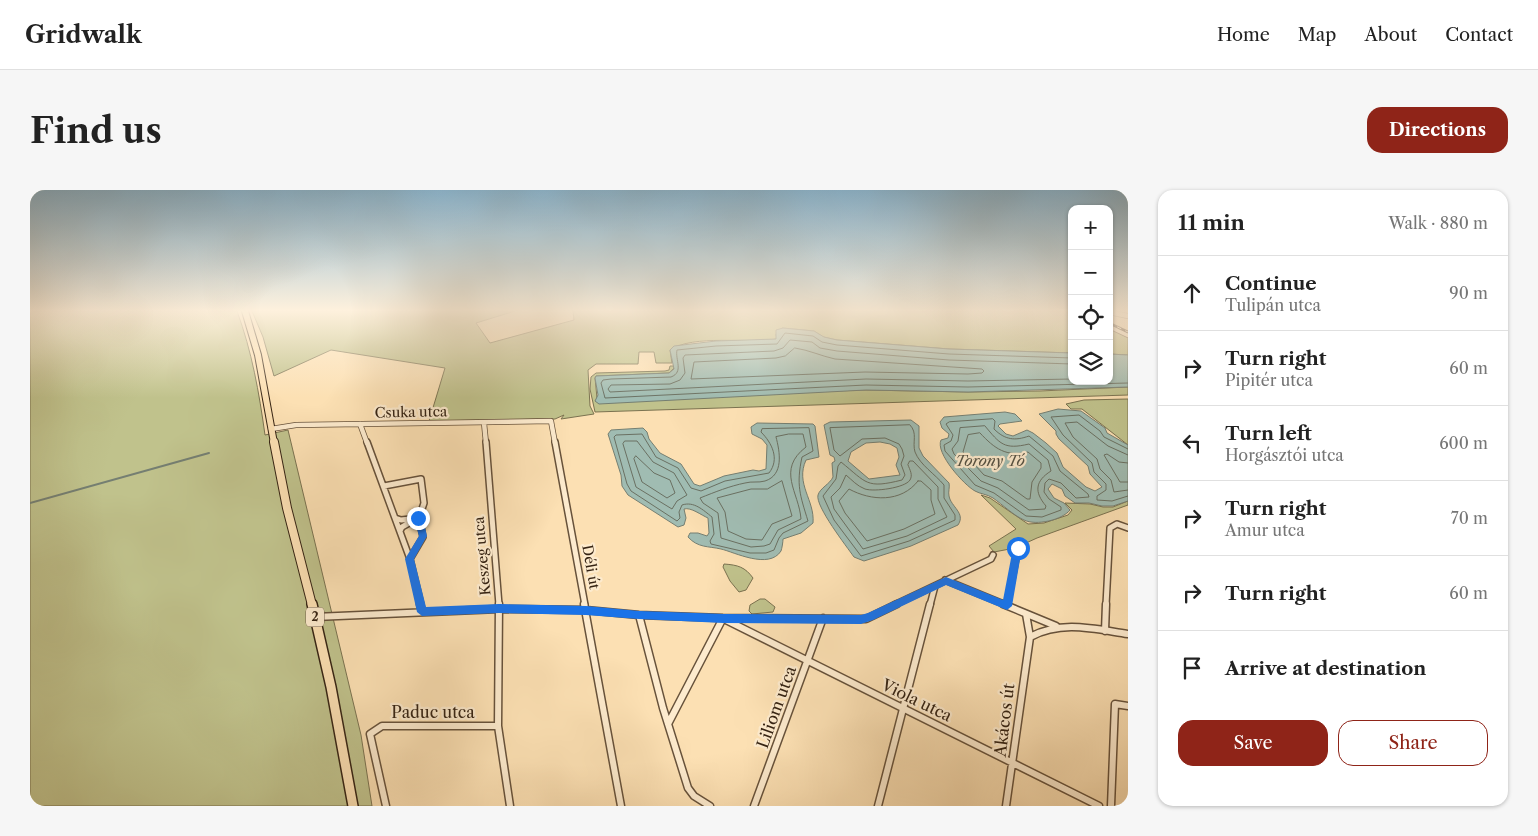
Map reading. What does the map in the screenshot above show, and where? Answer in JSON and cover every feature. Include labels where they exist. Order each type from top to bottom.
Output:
[{"type":"main road","name":"2","points":[[253,340],[289,520],[315,617],[341,734],[353,806]]},
{"type":"street","name":"Csuka utca","points":[[271,428],[296,425],[551,421]]},
{"type":"street","name":"Déli út","points":[[551,421],[586,610],[604,722],[621,806]]},
{"type":"street","name":"Keszeg utca","points":[[484,422],[499,609],[498,726],[510,806]]},
{"type":"street","points":[[360,424],[410,559],[422,612]]},
{"type":"street","points":[[384,486],[421,479],[424,503],[418,518],[423,536],[410,559]]},
{"type":"street","points":[[395,518],[401,520],[418,518]]},
{"type":"street","points":[[400,532],[402,527],[418,518]]},
{"type":"street","points":[[1105,631],[1110,528],[1114,525],[1128,528]]},
{"type":"street","points":[[1007,606],[1018,548]]},
{"type":"street","points":[[315,617],[499,609],[586,610],[639,615],[723,618],[866,619],[991,559],[993,555]]},
{"type":"street","points":[[946,580],[1056,627],[1128,634]]},
{"type":"street","points":[[878,806],[935,586]]},
{"type":"street","name":"Akácos út","points":[[1006,806],[1030,637],[1026,614]]},
{"type":"street","points":[[639,615],[668,724],[690,793],[710,806]]},
{"type":"street","points":[[668,724],[723,618]]},
{"type":"street","name":"Viola utca","points":[[723,618],[1099,806]]},
{"type":"street","name":"Liliom utca","points":[[754,806],[823,618]]},
{"type":"street","points":[[1030,637],[1056,627]]},
{"type":"street","points":[[1111,806],[1115,704],[1128,706]]},
{"type":"street","name":"Paduc utca","points":[[386,806],[370,734],[382,726],[498,726]]},
{"type":"green space","points":[[30,340],[246,340],[265,435],[288,430],[361,735],[372,806],[30,806]]},
{"type":"green space","points":[[264,340],[488,340],[490,343],[502,340],[768,340],[706,341],[680,345],[670,350],[672,363],[656,363],[654,352],[639,352],[638,364],[596,364],[588,370],[590,406],[594,414],[561,419],[564,415],[555,419],[429,421],[445,368],[331,350],[274,376]]},
{"type":"green space","points":[[836,340],[1068,340],[1068,353],[949,349]]},
{"type":"green space","points":[[1113,340],[1128,340],[1128,355],[1113,354]]},
{"type":"green space","points":[[670,366],[674,366],[674,368],[669,373],[596,376],[597,398],[866,390],[968,392],[1128,387],[1128,395],[595,412],[590,389],[591,377],[596,373],[665,371],[669,370]]},
{"type":"green space","points":[[1128,399],[1128,445],[1082,409],[1071,409],[1066,404],[1084,400]]},
{"type":"green space","points":[[981,495],[990,498],[1028,524],[1044,523],[1068,515],[1072,510],[1065,503],[1113,507],[1128,501],[1128,505],[1037,538],[1015,548],[994,552],[989,546],[1016,529]]},
{"type":"green space","points":[[724,564],[741,567],[750,574],[753,578],[746,590],[739,592],[730,581],[723,567]]},
{"type":"green space","points":[[760,599],[765,599],[775,607],[773,612],[752,614],[749,611],[750,605]]},
{"type":"water","points":[[836,340],[949,349],[1068,353],[1068,385],[1113,385],[1113,354],[1128,355],[1128,387],[968,392],[866,390],[599,404],[595,401],[598,395],[596,376],[669,373],[674,369],[670,350],[674,346],[716,341]]},
{"type":"water","name":"Torony Tó","points":[[1058,409],[1081,411],[1105,428],[1107,433],[1128,445],[1128,501],[1113,506],[1075,503],[1065,496],[1062,489],[1052,484],[1048,489],[1054,498],[1064,503],[1070,510],[1055,519],[1029,522],[991,497],[970,488],[958,476],[942,453],[941,440],[948,438],[949,434],[942,428],[940,422],[944,417],[1005,412],[1015,414],[1022,421],[1000,424],[998,426],[1006,434],[1013,436],[1027,430],[1033,433],[1057,453],[1063,467],[1086,487],[1095,491],[1102,487],[1090,474],[1088,466],[1059,439],[1056,431],[1039,414]]},
{"type":"water","points":[[911,420],[919,426],[919,448],[923,456],[949,483],[950,500],[960,517],[958,525],[911,546],[864,561],[854,557],[826,517],[818,500],[819,493],[833,477],[832,463],[835,461],[834,457],[830,455],[824,425],[830,422]],"holes":[[[880,442],[897,448],[899,457],[896,465],[900,475],[869,479],[848,461],[851,452],[866,443]]]},
{"type":"water","points":[[757,423],[813,424],[815,426],[819,457],[806,460],[803,469],[804,484],[813,515],[813,523],[801,533],[783,539],[781,551],[776,556],[760,560],[703,546],[692,541],[688,537],[690,533],[707,536],[709,533],[708,518],[693,510],[684,509],[686,518],[684,525],[678,527],[628,495],[622,486],[621,475],[608,434],[611,430],[643,428],[660,453],[681,464],[694,484],[700,486],[724,476],[766,469],[767,445],[762,439],[752,434],[751,427]]},
{"type":"waterway","points":[[30,503],[209,453]]},
{"type":"route","points":[[418,518],[423,536],[410,559],[422,612],[499,609],[586,610],[639,615],[710,618],[866,619],[946,580],[1007,606],[1018,548]]}]
